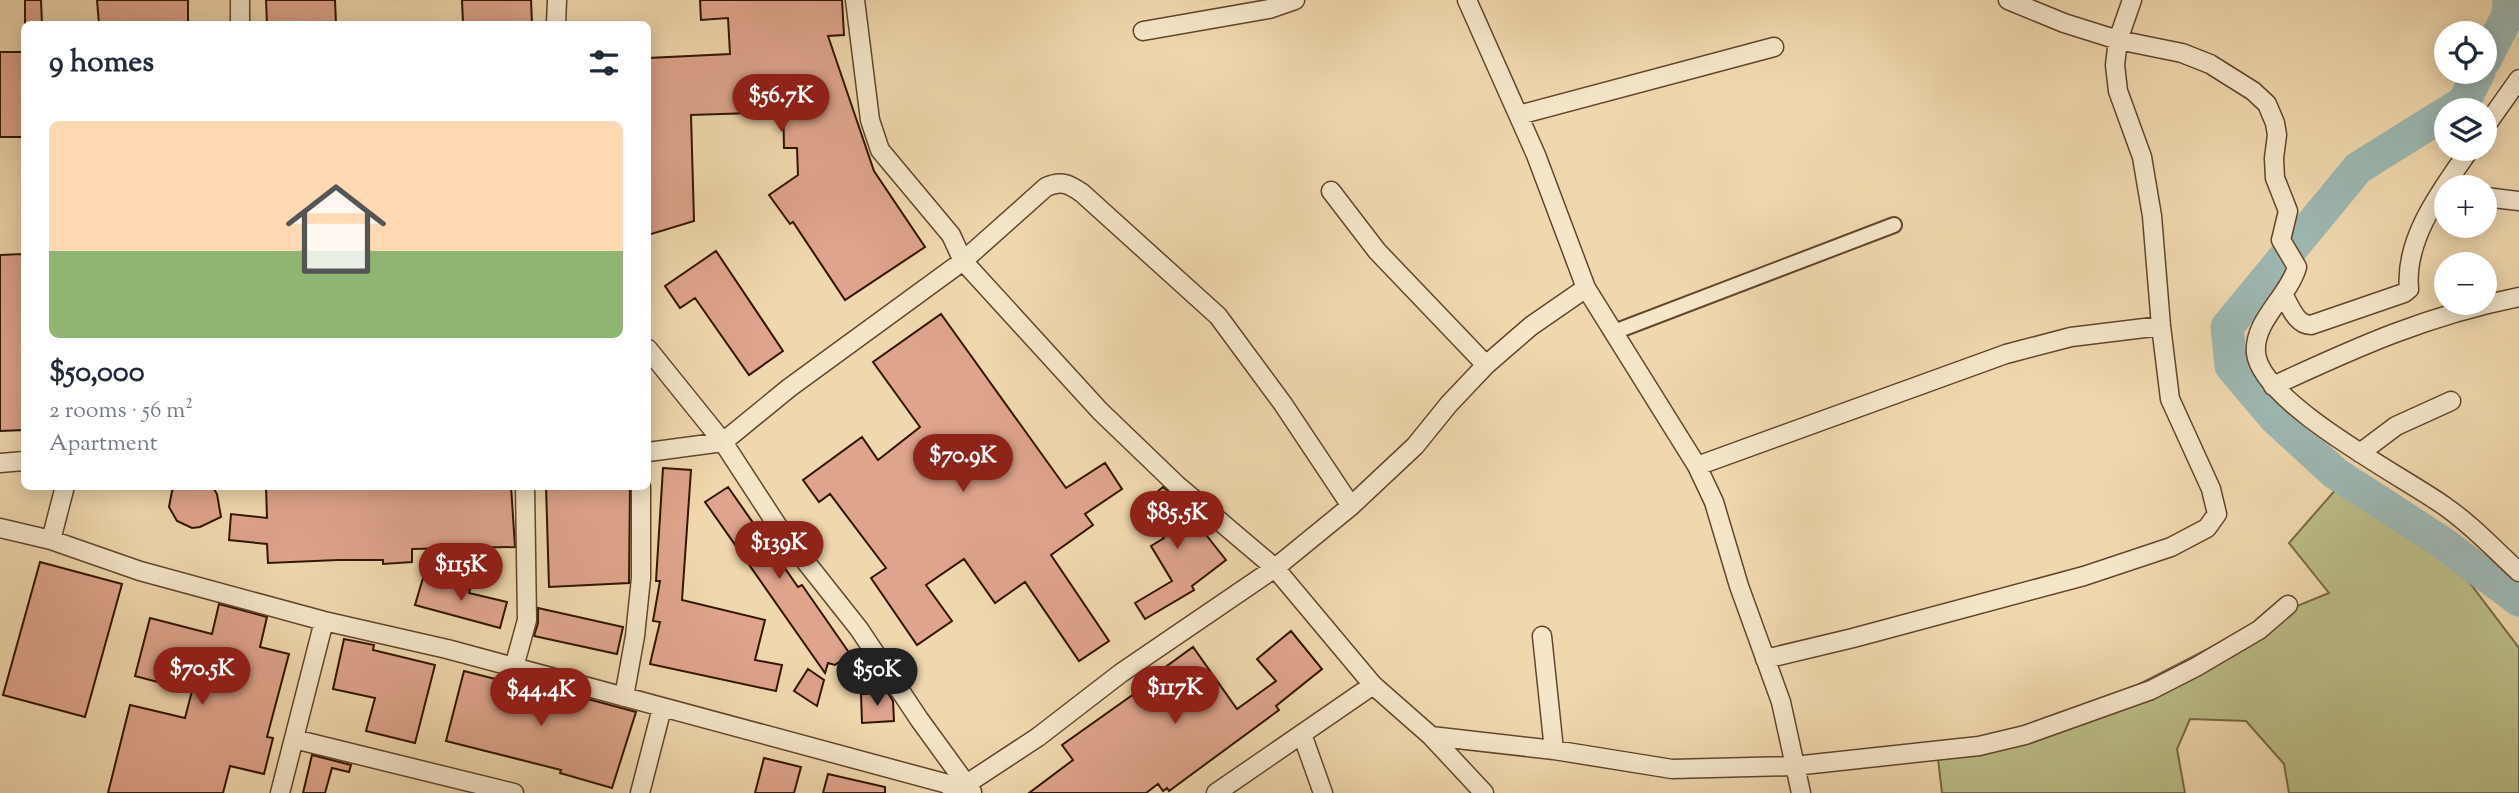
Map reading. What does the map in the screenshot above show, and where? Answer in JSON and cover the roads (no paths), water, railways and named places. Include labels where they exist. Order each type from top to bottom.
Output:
[{"type":"street","points":[[240,0],[240,21]]},
{"type":"street","points":[[556,21],[557,0]]},
{"type":"street","points":[[855,0],[870,120],[880,150],[951,235],[963,261],[1100,411],[1177,485],[1275,568],[1373,685],[1431,736],[1484,793]]},
{"type":"street","points":[[1143,31],[1269,9],[1296,0]]},
{"type":"street","points":[[1467,0],[1519,115],[1586,288],[1697,466],[1714,502],[1739,586],[1781,702],[1801,793]]},
{"type":"street","points":[[2008,0],[2064,23],[2118,40],[2182,53],[2210,64],[2253,91],[2267,104],[2277,135],[2275,178],[2288,211],[2283,244],[2296,264],[2295,272],[2259,334],[2255,351],[2258,361],[2273,386],[2302,412],[2360,453],[2446,506],[2519,572]]},
{"type":"street","points":[[1765,659],[2084,576],[2171,547],[2207,528],[2217,514],[2211,489],[2170,399],[2152,216],[2142,157],[2118,91],[2115,65],[2118,40],[2133,0]]},
{"type":"street","points":[[1519,115],[1774,47]]},
{"type":"street","points":[[2497,110],[2519,79]]},
{"type":"street","points":[[651,452],[723,442],[789,388],[963,261],[1046,187],[1056,182],[1070,184],[1218,316],[1283,404],[1351,506]]},
{"type":"street","points":[[1331,191],[1377,251],[1486,365]]},
{"type":"street","points":[[2497,198],[2519,201]]},
{"type":"street","points":[[2283,294],[2298,320],[2305,325],[2311,325],[2404,293],[2409,289],[2407,276],[2417,239],[2426,216],[2434,205]]},
{"type":"street","points":[[1614,332],[1894,225]]},
{"type":"street","points":[[964,790],[1121,673],[1275,568],[1351,506],[1415,446],[1449,404],[1486,365],[1531,326],[1586,288]]},
{"type":"street","points":[[2273,386],[2368,342],[2417,323],[2462,309],[2519,297]]},
{"type":"street","points":[[1697,466],[2006,354],[2071,337],[2161,326]]},
{"type":"street","points":[[651,353],[723,442],[779,528],[859,629],[964,790]]},
{"type":"street","points":[[2360,453],[2396,426],[2451,401]]},
{"type":"street","points":[[0,463],[21,461]]},
{"type":"street","points":[[51,540],[64,490]]},
{"type":"street","points":[[514,667],[527,620],[525,490]]},
{"type":"street","points":[[624,697],[635,636],[641,578],[641,490]]},
{"type":"street","points":[[0,528],[51,540],[140,571],[324,621],[447,649],[964,790]]},
{"type":"street","points":[[1431,736],[1554,750],[1672,769],[1794,765],[1941,752],[2025,735],[2151,691],[2259,630],[2288,606]]},
{"type":"street","points":[[280,793],[324,621]]},
{"type":"street","points":[[1542,636],[1554,750]]},
{"type":"street","points":[[1216,793],[1373,685]]},
{"type":"street","points":[[640,793],[662,708]]},
{"type":"street","points":[[1303,734],[1323,793]]},
{"type":"street","points":[[294,739],[514,793]]},
{"type":"waterway","points":[[2497,37],[2508,15],[2509,0]]},
{"type":"waterway","points":[[2466,98],[2473,84]]},
{"type":"waterway","points":[[2434,120],[2358,168],[2227,327],[2231,366],[2275,418],[2335,473],[2440,541],[2519,600]]}]
